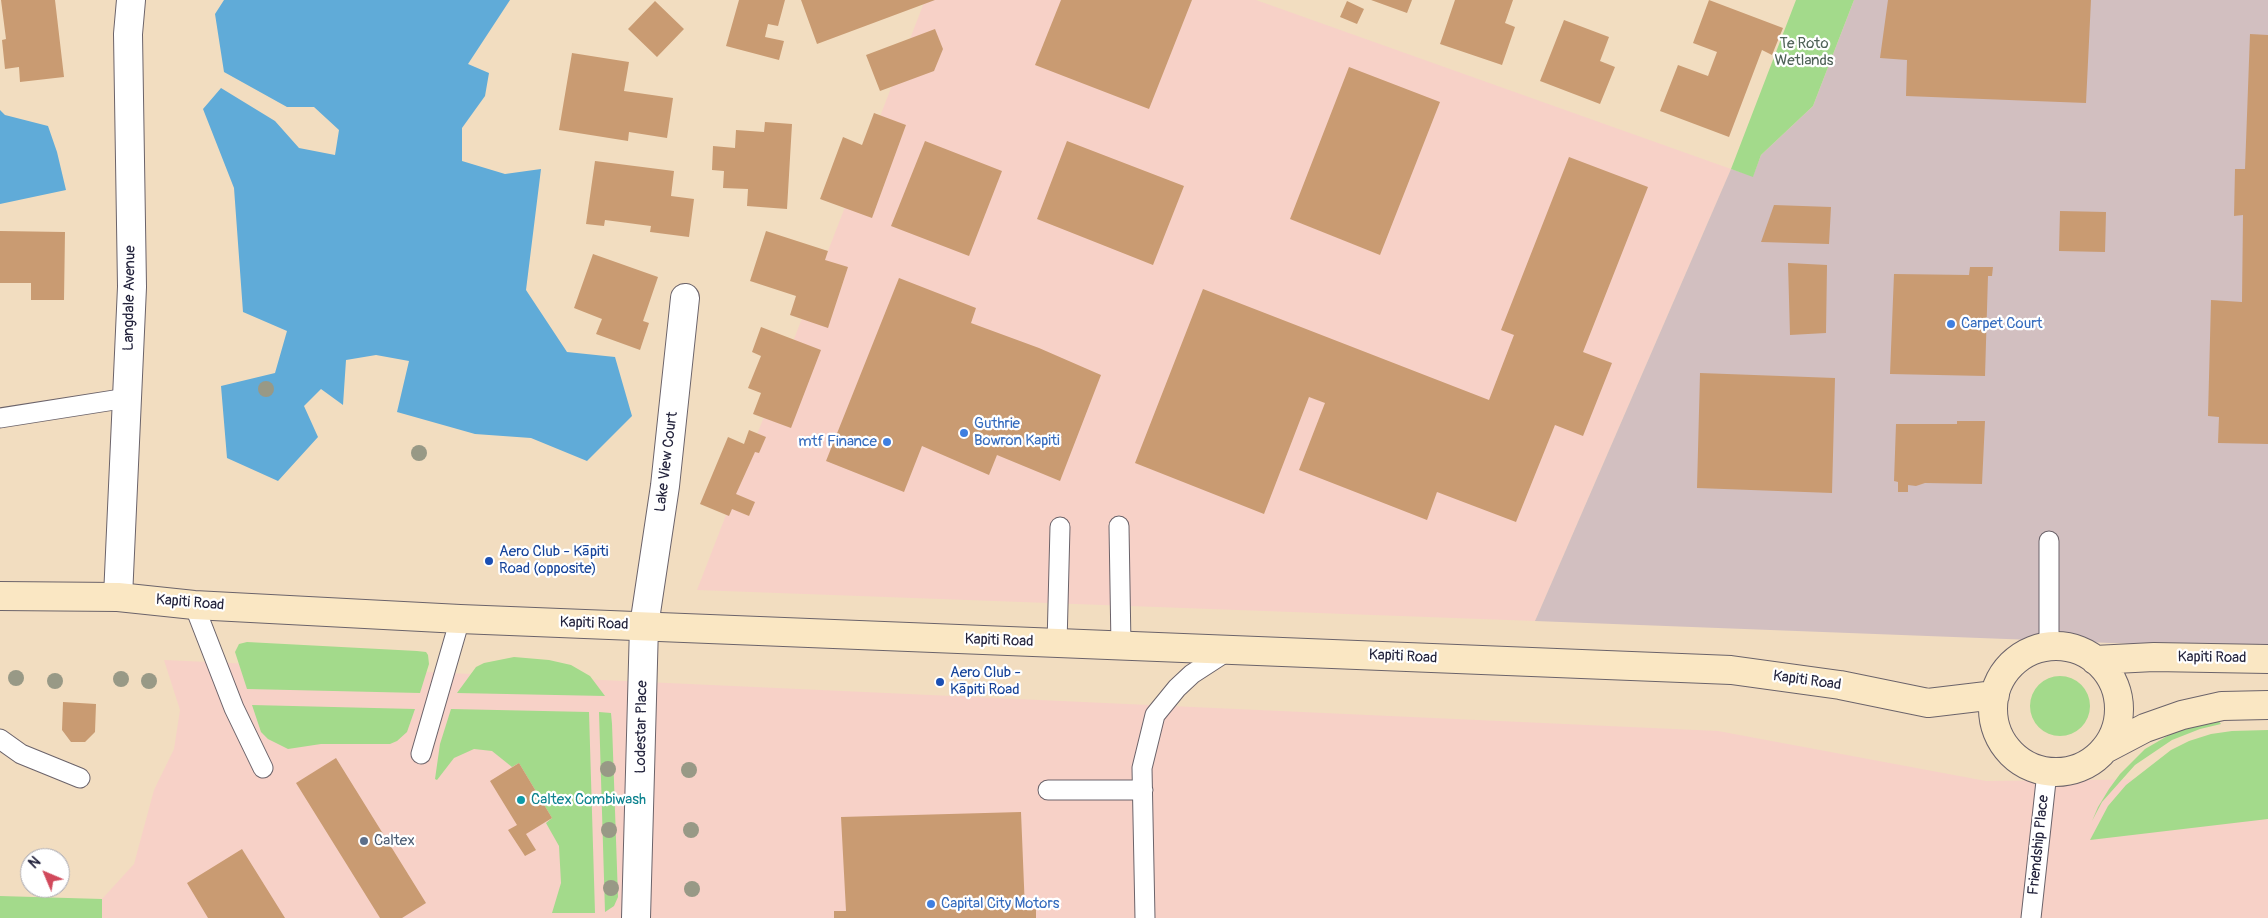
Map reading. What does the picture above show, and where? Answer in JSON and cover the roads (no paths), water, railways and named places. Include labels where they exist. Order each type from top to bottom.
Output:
[{"type":"main road","name":"Kapiti Road","points":[[0,596],[118,597],[194,605],[460,619],[1731,670],[1840,685],[1928,703],[1995,695]]},
{"type":"main road","points":[[2049,647],[2073,648],[2095,660],[2107,671],[2115,686],[2119,702],[2118,719],[2114,735],[2105,749],[2097,758],[2076,769],[2064,772],[2047,772],[2030,767],[2015,757],[2004,744],[1996,729],[1993,712],[1995,695],[2000,682],[2015,662],[2036,650],[2049,647]]},
{"type":"main road","name":"Kapiti Road","points":[[2095,660],[2154,657],[2268,659]]},
{"type":"main road","points":[[2105,749],[2145,728],[2182,715],[2222,706],[2268,704]]},
{"type":"street","name":"Langdale Avenue","points":[[118,597],[132,288],[128,34],[131,0]]},
{"type":"street","name":"Lake View Court","points":[[644,626],[665,486],[685,298]]},
{"type":"street","name":"Lodestar Place","points":[[636,918],[644,626]]},
{"type":"lane","points":[[0,418],[127,398]]},
{"type":"lane","points":[[1118,526],[1121,646]]},
{"type":"lane","points":[[1057,644],[1060,527]]},
{"type":"lane","points":[[2049,541],[2049,647]]},
{"type":"lane","points":[[194,605],[234,708],[263,768]]},
{"type":"lane","points":[[421,754],[460,619]]},
{"type":"lane","points":[[1145,918],[1142,768],[1155,715],[1177,688],[1192,674],[1230,649]]},
{"type":"lane","points":[[0,739],[21,754],[80,778]]},
{"type":"lane","name":"Friendship Place","points":[[2031,918],[2047,772]]},
{"type":"lane","points":[[1048,790],[1143,790]]},
{"type":"water","points":[[224,0],[510,0],[468,64],[489,73],[485,96],[462,128],[462,161],[505,174],[541,169],[526,290],[567,352],[615,357],[632,416],[587,461],[531,438],[475,434],[397,412],[409,361],[376,355],[346,360],[343,405],[321,389],[304,406],[318,437],[278,481],[227,458],[221,386],[275,373],[287,331],[243,312],[234,188],[203,109],[221,88],[275,121],[299,148],[335,155],[339,130],[314,107],[287,107],[224,72],[215,14]]},
{"type":"water","points":[[0,110],[5,115],[48,126],[57,152],[66,190],[0,204]]},
{"type":"place","name":"Carpet Court","points":[[1951,324]]},
{"type":"place","name":"Guthrie Bowron Kapiti","points":[[964,433]]},
{"type":"place","name":"mtf Finance","points":[[887,442]]},
{"type":"place","name":"Aero Club - Kāpiti Road (opposite)","points":[[489,561]]},
{"type":"place","name":"Aero Club - Kāpiti Road","points":[[940,682]]},
{"type":"place","name":"Caltex Combiwash","points":[[521,800]]},
{"type":"place","name":"Caltex","points":[[364,841]]},
{"type":"place","name":"Capital City Motors","points":[[931,904]]},
{"type":"park label","name":"Te Roto Wetlands","points":[[1804,52]]}]
